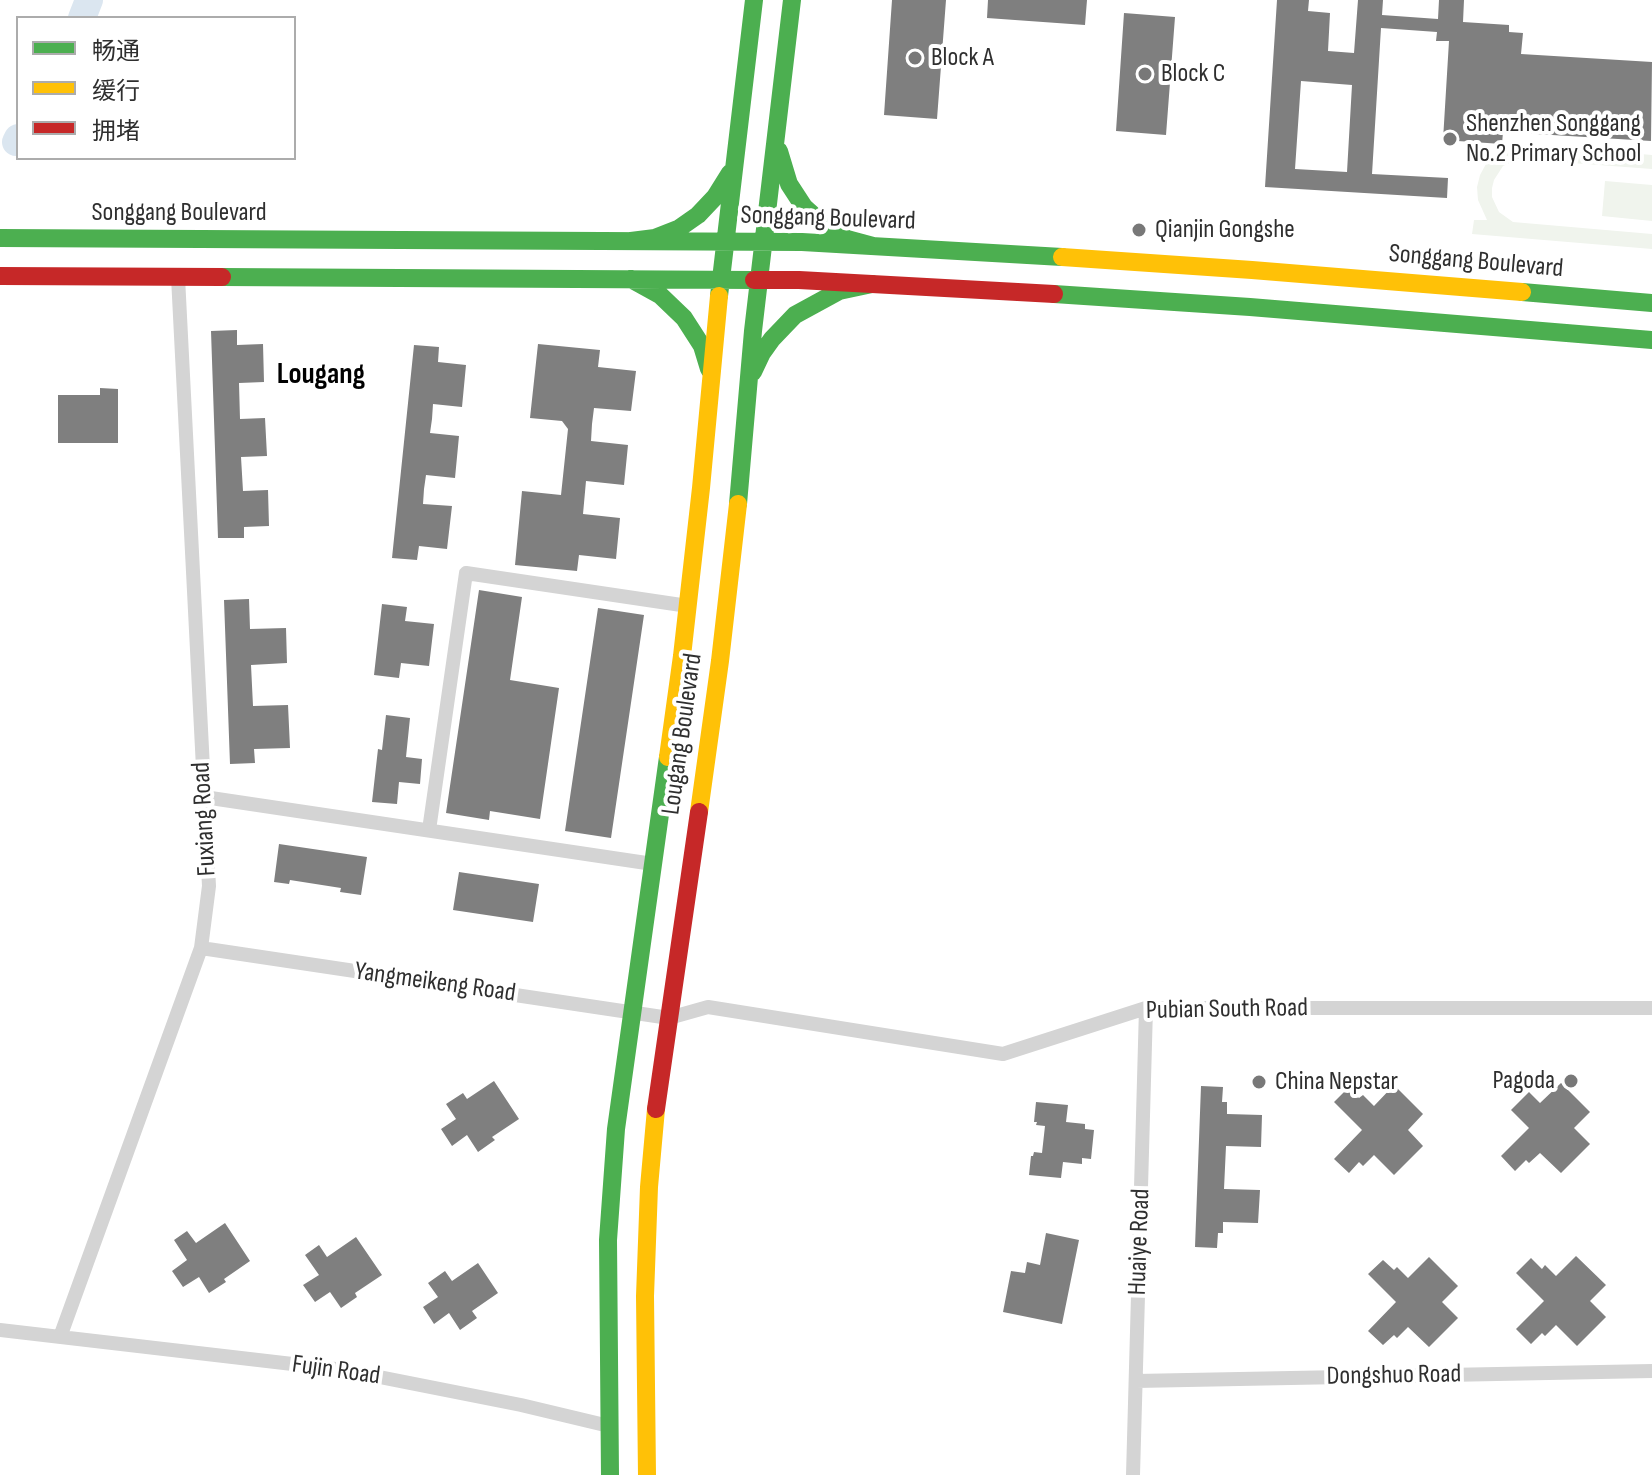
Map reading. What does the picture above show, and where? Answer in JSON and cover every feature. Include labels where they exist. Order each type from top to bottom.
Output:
[{"type":"main road","name":"Lougang Boulevard","points":[[610,1475],[607,1296],[616,1129],[688,606],[721,280],[754,0]]},
{"type":"main road","name":"Lougang Boulevard","points":[[647,1475],[645,1296],[653,1133],[720,661],[759,280],[792,0]]},
{"type":"main road","points":[[631,241],[655,238],[678,229],[698,215],[715,197],[728,176],[736,153],[739,129]]},
{"type":"main road","points":[[777,131],[780,158],[789,184],[804,207],[824,225],[847,239],[873,246]]},
{"type":"main road","name":"Songgang Boulevard","points":[[0,238],[764,242],[873,246],[1252,270],[1652,303]]},
{"type":"main road","points":[[0,276],[759,280],[872,284],[1250,307],[1652,340]]},
{"type":"main road","points":[[631,279],[660,295],[684,318],[702,346],[711,378]]},
{"type":"main road","points":[[748,384],[762,353],[795,315],[832,294],[872,284]]},
{"type":"street","name":"Fuxiang Road","points":[[60,1337],[201,948],[209,886],[178,277]]},
{"type":"street","points":[[429,830],[466,573],[688,606]]},
{"type":"street","points":[[204,797],[653,864]]},
{"type":"street","name":"Yangmeikeng Road","points":[[201,948],[669,1018]]},
{"type":"street","name":"Pubian South Road","points":[[669,1018],[708,1007],[1003,1054],[1146,1008],[1652,1008]]},
{"type":"street","name":"Huaiye Road","points":[[1133,1475],[1146,1008]]},
{"type":"street","name":"Fujin Road","points":[[0,1330],[344,1370],[609,1426]]},
{"type":"street","name":"Dongshuo Road","points":[[1136,1381],[1652,1371]]},
{"type":"shaded area","points":[[1527,144],[1652,155],[1652,169],[1518,159],[1503,166],[1494,180],[1492,197],[1499,212],[1513,222],[1652,234],[1652,249],[1472,234],[1474,220],[1487,220],[1478,200],[1477,187],[1486,164],[1504,149]]},
{"type":"shaded area","points":[[1605,181],[1652,185],[1652,221],[1602,216]]},
{"type":"building","name":"Block A","points":[[892,0],[946,0],[937,119],[884,115]]},
{"type":"building","points":[[988,0],[1087,0],[1085,25],[987,18]]},
{"type":"building","points":[[1277,0],[1309,0],[1308,11],[1330,13],[1328,51],[1354,53],[1358,0],[1383,0],[1382,15],[1438,19],[1439,0],[1464,0],[1463,22],[1509,25],[1509,32],[1523,33],[1521,54],[1652,62],[1651,141],[1503,132],[1502,144],[1443,140],[1449,41],[1436,41],[1437,32],[1381,28],[1372,174],[1448,178],[1447,198],[1265,187]],"holes":[[[1301,81],[1352,85],[1347,172],[1295,169]]]},
{"type":"building","name":"Block C","points":[[1124,13],[1175,17],[1166,135],[1116,131]]},
{"type":"building","points":[[237,330],[237,345],[263,344],[264,382],[239,383],[240,419],[265,418],[267,456],[241,457],[243,491],[268,490],[269,526],[244,527],[244,538],[218,538],[211,331]]},
{"type":"building","points":[[538,344],[600,350],[598,367],[636,371],[631,411],[594,408],[592,424],[591,441],[628,445],[624,485],[586,481],[583,514],[620,518],[616,559],[579,555],[577,571],[515,565],[522,491],[561,495],[568,429],[562,421],[530,418]]},
{"type":"building","points":[[414,345],[439,347],[438,362],[466,365],[462,407],[433,404],[430,433],[459,436],[455,478],[426,475],[424,489],[423,504],[452,506],[447,549],[419,546],[417,560],[392,558]]},
{"type":"building","points":[[100,388],[118,389],[118,443],[58,443],[58,395],[100,395]]},
{"type":"building","points":[[479,590],[522,597],[510,680],[559,688],[540,819],[490,811],[489,820],[446,813]]},
{"type":"building","points":[[249,599],[250,629],[286,628],[287,663],[251,665],[253,706],[288,705],[290,748],[254,749],[255,763],[230,764],[224,600]]},
{"type":"building","points":[[382,604],[407,607],[405,621],[434,624],[429,666],[401,663],[399,678],[374,675]]},
{"type":"building","points":[[598,608],[644,615],[611,838],[565,831]]},
{"type":"building","points":[[386,715],[410,718],[406,757],[422,759],[420,784],[399,782],[397,804],[372,802],[378,749],[382,750]]},
{"type":"building","points":[[279,844],[367,857],[361,895],[340,892],[341,888],[290,880],[289,884],[274,882]]},
{"type":"building","points":[[459,872],[539,884],[533,922],[453,910]]},
{"type":"building","points":[[494,1081],[519,1119],[492,1137],[495,1140],[478,1152],[467,1135],[452,1146],[441,1129],[456,1119],[446,1104],[463,1093],[467,1099]]},
{"type":"building","points":[[1561,1083],[1590,1112],[1574,1128],[1590,1144],[1561,1173],[1540,1153],[1529,1163],[1526,1160],[1515,1171],[1501,1156],[1529,1128],[1511,1110],[1529,1092],[1540,1103]]},
{"type":"building","points":[[1394,1085],[1423,1114],[1408,1130],[1423,1146],[1394,1175],[1374,1155],[1363,1166],[1359,1162],[1349,1173],[1334,1159],[1362,1130],[1334,1102],[1348,1088],[1359,1098],[1363,1095],[1374,1106]]},
{"type":"building","points":[[1201,1086],[1223,1087],[1222,1102],[1227,1102],[1227,1114],[1262,1115],[1261,1147],[1226,1146],[1224,1189],[1260,1190],[1258,1223],[1223,1222],[1223,1233],[1218,1233],[1217,1248],[1195,1247]]},
{"type":"building","points":[[1036,1102],[1068,1105],[1066,1122],[1085,1124],[1085,1129],[1094,1130],[1091,1159],[1082,1158],[1082,1164],[1063,1162],[1061,1178],[1029,1175],[1031,1156],[1034,1152],[1042,1153],[1045,1126],[1034,1122]]},
{"type":"building","points":[[225,1223],[250,1261],[209,1293],[199,1277],[183,1287],[172,1271],[187,1260],[174,1240],[187,1231],[196,1243]]},
{"type":"building","points":[[1046,1233],[1079,1240],[1062,1324],[1003,1312],[1011,1271],[1025,1273],[1027,1262],[1040,1265]]},
{"type":"building","points":[[356,1237],[382,1275],[355,1293],[357,1297],[341,1308],[330,1292],[315,1302],[303,1285],[319,1275],[305,1255],[319,1245],[327,1257]]},
{"type":"building","points":[[1576,1256],[1606,1285],[1590,1301],[1606,1317],[1577,1346],[1556,1325],[1531,1344],[1516,1329],[1544,1301],[1516,1273],[1531,1258],[1542,1269],[1545,1265],[1556,1276]]},
{"type":"building","points":[[1429,1257],[1458,1286],[1442,1302],[1458,1318],[1429,1347],[1408,1327],[1397,1338],[1394,1335],[1383,1345],[1368,1331],[1396,1302],[1368,1274],[1383,1260],[1394,1270],[1397,1267],[1408,1278]]},
{"type":"building","points":[[478,1263],[498,1293],[472,1311],[477,1318],[460,1330],[449,1313],[434,1324],[423,1307],[438,1297],[428,1283],[445,1271],[452,1281]]},
{"type":"waterway","points":[[83,16],[89,0]]},
{"type":"traffic: fast","points":[[719,296],[754,0]]},
{"type":"traffic: fast","points":[[738,504],[753,331],[792,0]]},
{"type":"traffic: fast","points":[[779,151],[789,184],[804,207],[824,225],[847,239],[873,246]]},
{"type":"traffic: fast","points":[[631,241],[655,238],[678,229],[698,215],[715,197],[730,173]]},
{"type":"traffic: fast","points":[[0,238],[802,242],[1062,257]]},
{"type":"traffic: fast","points":[[222,277],[754,280]]},
{"type":"traffic: fast","points":[[631,279],[660,295],[684,318],[702,346],[709,369]]},
{"type":"traffic: fast","points":[[753,372],[772,339],[795,315],[839,291],[872,284]]},
{"type":"traffic: fast","points":[[1522,292],[1652,303]]},
{"type":"traffic: fast","points":[[1054,294],[1652,340]]},
{"type":"traffic: fast","points":[[610,1475],[608,1240],[616,1129],[668,757]]},
{"type":"traffic: slow","points":[[1062,257],[1522,292]]},
{"type":"traffic: slow","points":[[668,757],[701,488],[719,296]]},
{"type":"traffic: slow","points":[[699,812],[738,504]]},
{"type":"traffic: slow","points":[[647,1475],[645,1296],[649,1187],[656,1109]]},
{"type":"traffic: jam","points":[[0,276],[222,277]]},
{"type":"traffic: jam","points":[[754,280],[1054,294]]},
{"type":"traffic: jam","points":[[656,1109],[699,812]]},
{"type":"place","name":"Block A","points":[[915,58]]},
{"type":"place","name":"Block C","points":[[1145,74]]},
{"type":"place","name":"Shenzhen Songgang No.2 Primary School","points":[[1450,139]]},
{"type":"place","name":"Qianjin Gongshe","points":[[1139,230]]},
{"type":"place","name":"Pagoda","points":[[1571,1081]]},
{"type":"place","name":"China Nepstar","points":[[1259,1082]]},
{"type":"district","name":"Lougang","points":[[321,375]]}]
